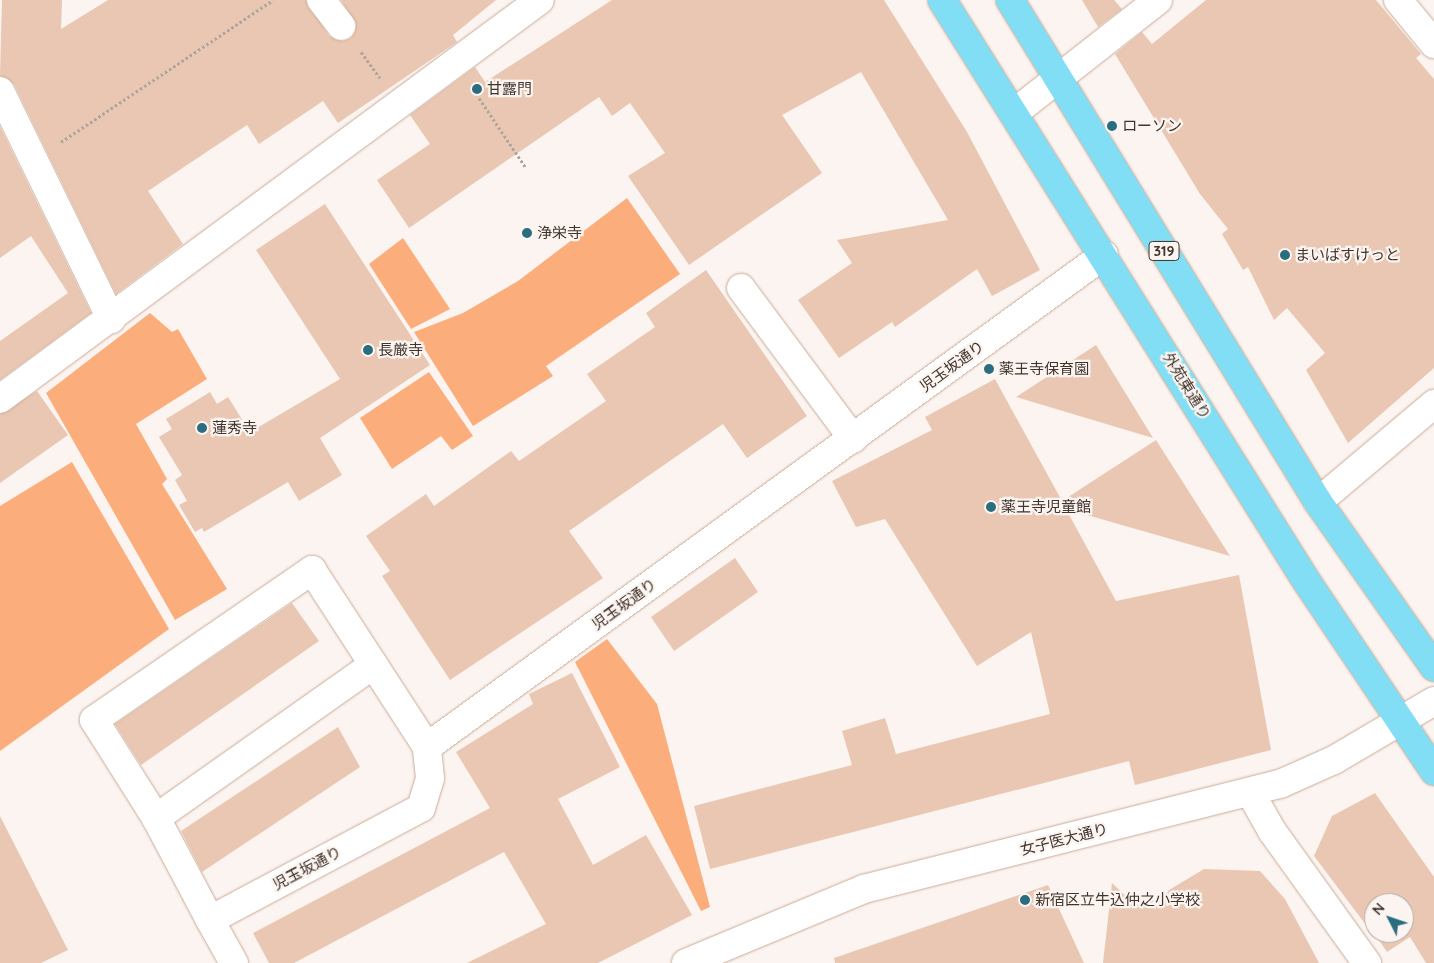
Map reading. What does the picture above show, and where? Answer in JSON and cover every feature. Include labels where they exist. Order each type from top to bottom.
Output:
[{"type":"main road","name":"外苑東通り","points":[[942,0],[1400,722],[1434,771]]},
{"type":"main road","name":"319","points":[[1010,0],[1318,502],[1434,667]]},
{"type":"street","points":[[321,0],[341,26]]},
{"type":"street","points":[[0,399],[111,319],[398,103],[540,0]]},
{"type":"street","points":[[1014,113],[1158,0]]},
{"type":"street","points":[[1398,0],[1434,44]]},
{"type":"street","points":[[0,91],[36,159],[111,319]]},
{"type":"street","name":"児玉坂通り","points":[[210,920],[421,808],[430,778],[427,747],[1104,255]]},
{"type":"street","points":[[741,288],[853,439]]},
{"type":"street","points":[[1318,502],[1434,404]]},
{"type":"street","points":[[234,963],[156,818],[94,720],[312,570],[427,747]]},
{"type":"street","points":[[156,818],[373,665]]},
{"type":"street","name":"女子医大通り","points":[[686,963],[864,890],[1250,792],[1312,772],[1434,701]]},
{"type":"street","points":[[1250,792],[1285,850],[1367,963]]},
{"type":"path","points":[[36,159],[272,0]]},
{"type":"path","points":[[341,26],[398,103]]},
{"type":"path","points":[[479,98],[526,168]]},
{"type":"shaded area","points":[[627,198],[680,274],[546,366],[553,376],[473,426],[414,332],[463,313],[518,281]]},
{"type":"shaded area","points":[[403,238],[450,309],[411,329],[369,264]]},
{"type":"shaded area","points":[[150,313],[172,332],[178,329],[207,379],[136,424],[167,479],[162,484],[227,589],[175,620],[46,393]]},
{"type":"shaded area","points":[[429,372],[473,436],[452,450],[441,436],[392,469],[360,418]]},
{"type":"shaded area","points":[[72,462],[169,629],[0,751],[0,506]]},
{"type":"shaded area","points":[[607,639],[657,704],[710,907],[701,911],[575,662]]},
{"type":"building","points":[[2,0],[62,0],[61,29],[108,0],[306,0],[329,36],[343,41],[351,38],[356,24],[341,0],[496,0],[453,35],[457,42],[338,123],[323,101],[259,144],[247,125],[148,191],[183,244],[116,294],[14,84],[0,76]]},
{"type":"building","points":[[612,0],[884,0],[967,132],[1040,270],[992,296],[977,269],[895,327],[892,322],[839,358],[798,300],[852,263],[837,240],[948,220],[861,72],[782,115],[822,173],[689,265],[628,176],[665,153],[630,103],[612,116],[599,97],[409,228],[377,180],[430,144],[410,115],[475,67],[485,82]]},
{"type":"building","points":[[1082,0],[1114,0],[1122,9],[1098,27]]},
{"type":"building","points":[[1206,0],[1376,0],[1421,54],[1416,58],[1434,79],[1434,368],[1348,443],[1306,370],[1325,353],[1287,308],[1274,320],[1248,267],[1243,270],[1222,234],[1228,229],[1200,194],[1115,54],[1142,32],[1152,44]]},
{"type":"building","points":[[0,127],[91,313],[0,380],[0,341],[68,293],[31,236],[0,258]]},
{"type":"building","points":[[325,204],[430,365],[320,438],[342,475],[299,501],[288,482],[204,532],[202,528],[195,532],[179,505],[187,501],[175,480],[182,475],[159,437],[172,429],[166,419],[210,392],[217,404],[228,397],[250,432],[340,379],[256,250]]},
{"type":"building","points":[[706,270],[807,416],[747,458],[723,424],[569,531],[603,578],[450,680],[382,576],[390,571],[366,536],[426,494],[434,506],[511,451],[519,461],[606,401],[587,374],[655,327],[646,313]]},
{"type":"building","points":[[1096,345],[1153,438],[1016,397]]},
{"type":"building","points":[[995,379],[1062,501],[1156,440],[1230,556],[1066,509],[1116,601],[1239,575],[1271,750],[1135,785],[1129,761],[710,869],[694,806],[852,765],[842,731],[885,718],[896,754],[1050,714],[1031,632],[977,666],[885,519],[856,527],[832,481],[932,430],[925,417]]},
{"type":"building","points":[[37,391],[68,435],[0,483],[0,414]]},
{"type":"building","points":[[735,558],[758,592],[674,651],[651,617]]},
{"type":"building","points":[[292,603],[319,641],[141,765],[115,724]]},
{"type":"building","points":[[572,673],[620,767],[558,799],[593,865],[646,835],[692,915],[598,963],[467,963],[546,924],[504,852],[294,963],[269,963],[253,933],[490,808],[456,752],[533,704],[529,694]]},
{"type":"building","points":[[338,727],[360,767],[202,872],[181,831]]},
{"type":"building","points":[[1375,793],[1434,877],[1434,963],[1426,963],[1414,943],[1414,893],[1364,893],[1364,922],[1314,856],[1332,816]]},
{"type":"building","points":[[0,816],[68,950],[41,963],[0,963]]},
{"type":"building","points":[[1204,869],[1260,871],[1285,899],[1319,963],[1103,963],[1112,883],[1133,903],[1163,899],[1169,890]]},
{"type":"building","name":"新宿区立牛込仲之小学校","points":[[1048,885],[1084,963],[835,963],[834,958]]},
{"type":"building","points":[[1381,943],[1401,943],[1387,952]]},
{"type":"place","name":"甘露門","points":[[477,89]]},
{"type":"place","name":"ローソン","points":[[1112,126]]},
{"type":"place","name":"浄栄寺","points":[[527,233]]},
{"type":"place","name":"まいばすけっと","points":[[1285,255]]},
{"type":"place","name":"長厳寺","points":[[368,350]]},
{"type":"place","name":"薬王寺保育園","points":[[989,369]]},
{"type":"place","name":"蓮秀寺","points":[[202,428]]},
{"type":"place","name":"薬王寺児童館","points":[[991,507]]},
{"type":"place","name":"新宿区立牛込仲之小学校","points":[[1025,900]]}]
